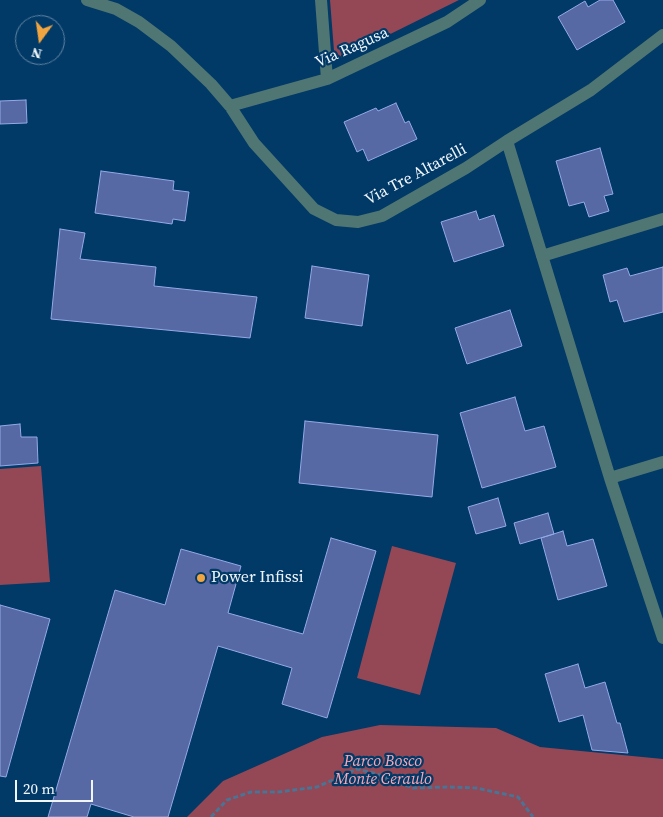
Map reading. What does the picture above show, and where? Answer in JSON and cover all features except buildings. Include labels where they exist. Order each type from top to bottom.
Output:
[{"type":"street","name":"Via Tre Altarelli","points":[[88,0],[116,9],[140,22],[171,46],[211,84],[230,106],[254,142],[314,209],[336,220],[358,222],[382,216],[466,168],[591,90],[663,35]]},
{"type":"street","points":[[320,0],[327,79]]},
{"type":"street","name":"Via Ragusa","points":[[230,106],[327,79],[447,22],[480,0]]},
{"type":"street","points":[[507,142],[610,478],[663,638]]},
{"type":"street","points":[[542,256],[663,219]]},
{"type":"street","points":[[610,478],[663,462]]},
{"type":"path","points":[[211,817],[227,800],[250,792],[280,792],[317,787],[357,769],[377,774],[413,788],[476,788],[518,797],[533,817]]},
{"type":"green space","points":[[330,0],[459,0],[342,58],[334,51]]},
{"type":"green space","points":[[41,466],[50,582],[0,585],[0,469]]},
{"type":"green space","points":[[392,546],[456,563],[420,695],[357,678]]},
{"type":"green space","name":"Parco Bosco Monte Ceraulo","points":[[380,725],[496,728],[540,747],[663,759],[663,817],[187,817],[223,781],[322,737]]},
{"type":"place","name":"Power Infissi","points":[[201,578]]}]
